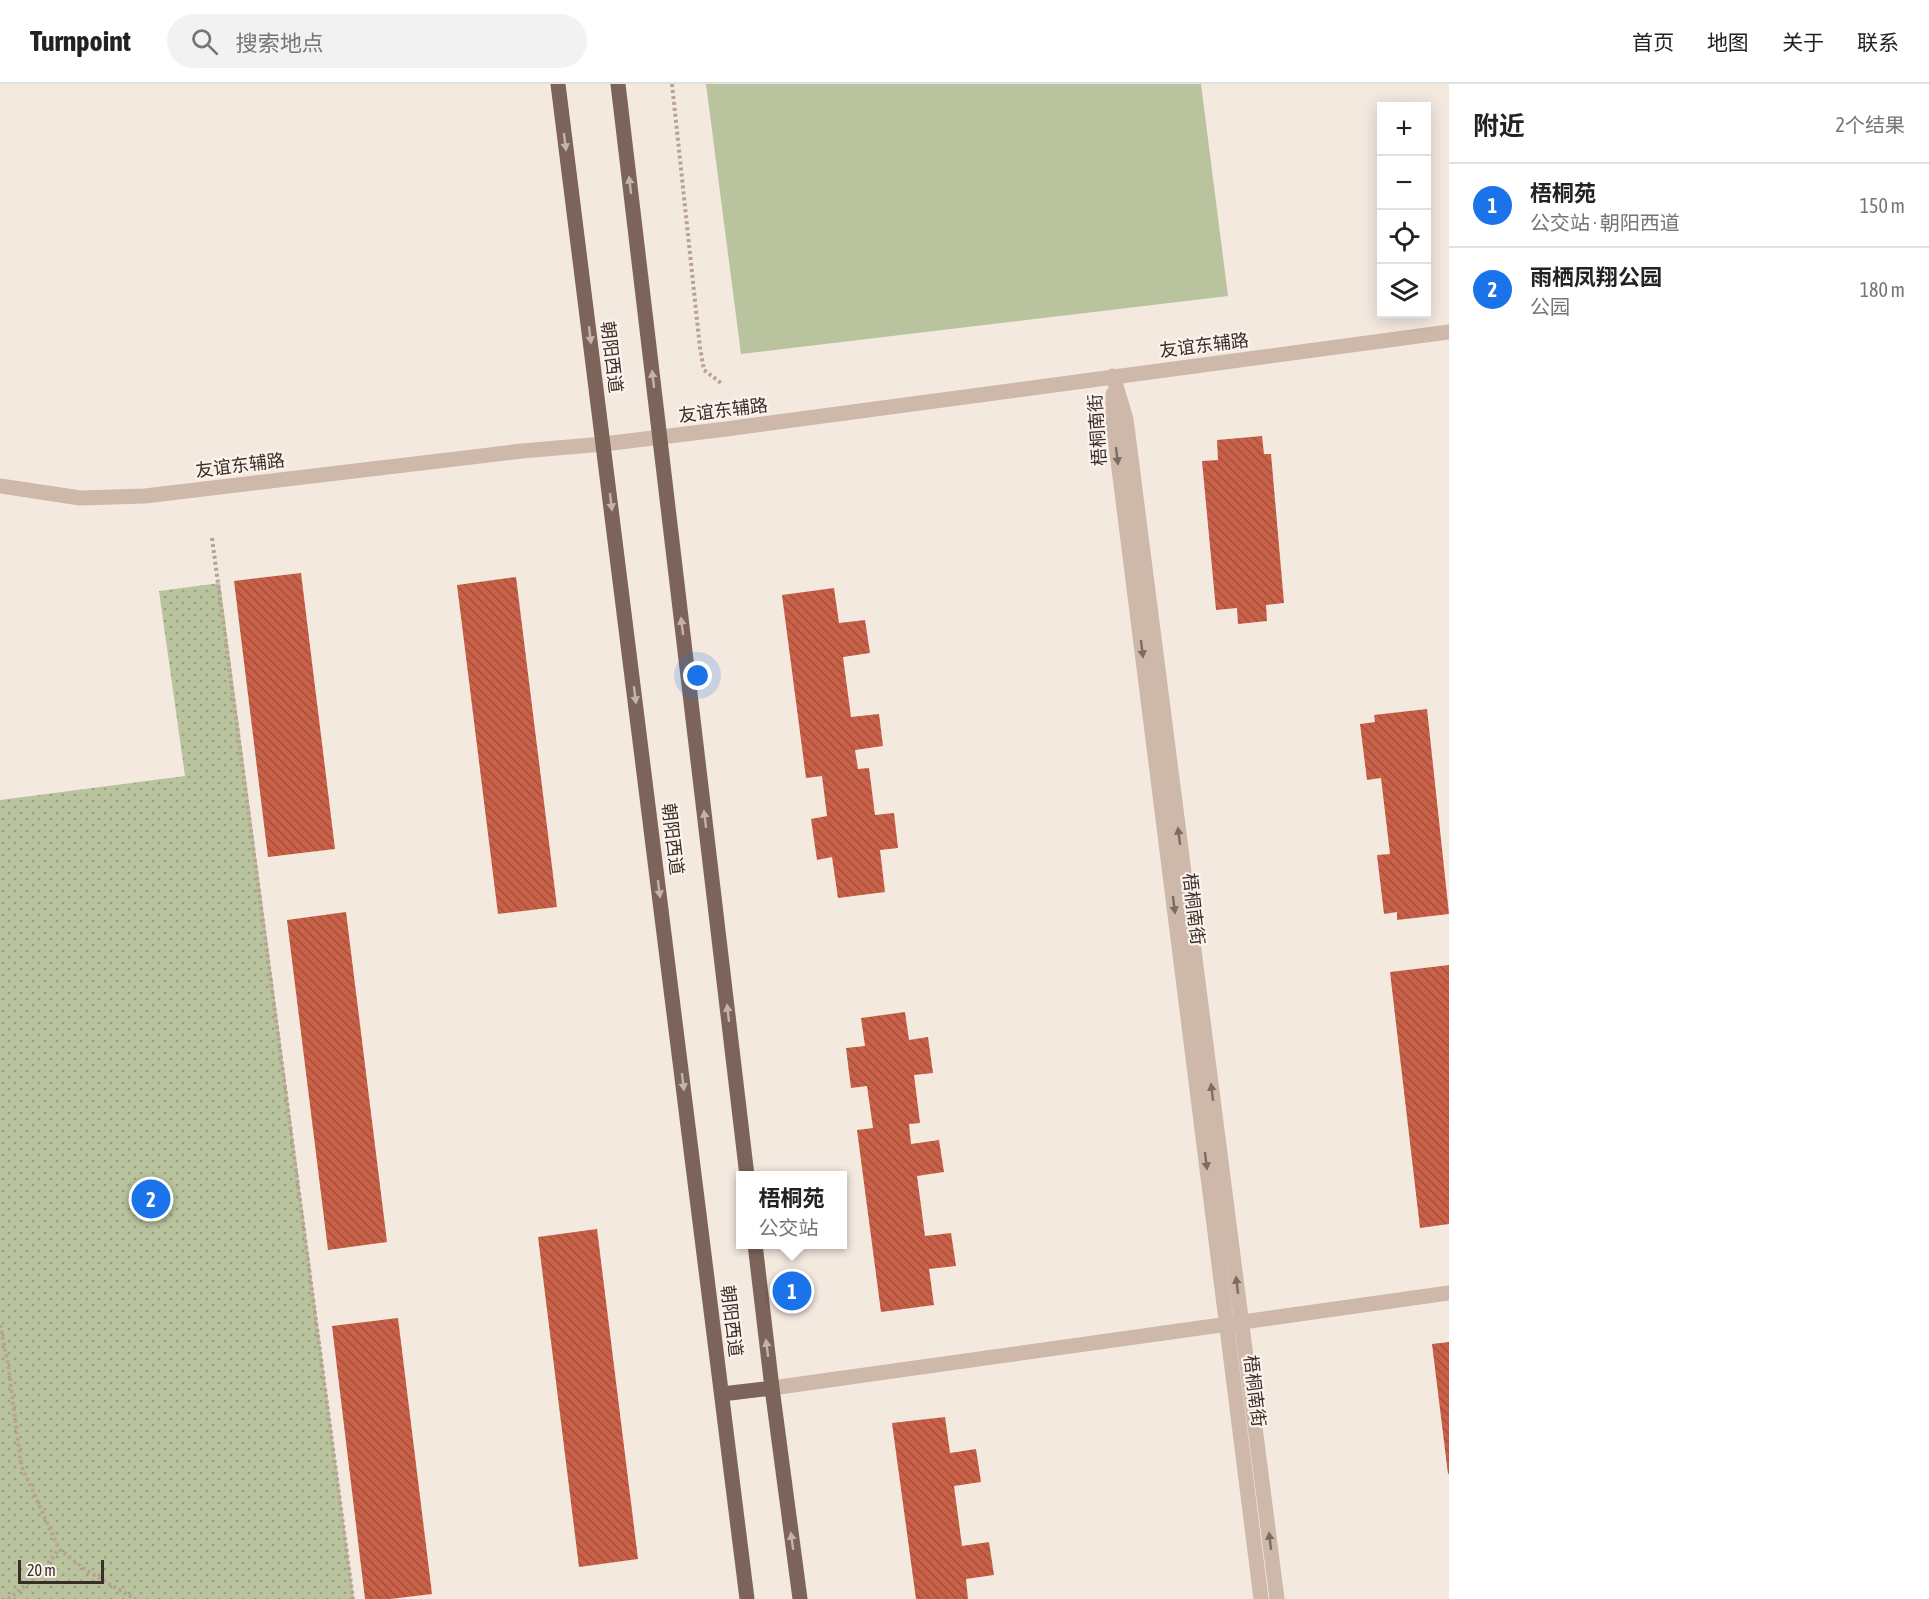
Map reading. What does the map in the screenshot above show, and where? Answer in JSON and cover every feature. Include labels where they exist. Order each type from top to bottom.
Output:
[{"type":"main road","name":"朝阳西道","points":[[558,84],[747,1599]]},
{"type":"main road","name":"朝阳西道","points":[[618,84],[746,1171]]},
{"type":"main road","name":"朝阳西道","points":[[755,1249],[771,1388],[800,1599]]},
{"type":"main road","points":[[722,1394],[771,1388]]},
{"type":"street","name":"友谊东辅路","points":[[0,486],[80,498],[145,496],[511,452],[660,437],[1449,332]]},
{"type":"street","name":"梧桐南街","points":[[1113,376],[1126,419],[1234,1323],[1261,1599]]},
{"type":"street","points":[[771,1388],[1449,1293]]},
{"type":"street","name":"梧桐南街","points":[[1234,1323],[1277,1599]]},
{"type":"path","points":[[672,84],[700,348],[704,370],[721,383]]},
{"type":"path","points":[[212,538],[353,1599]]},
{"type":"path","points":[[0,1325],[8,1364],[21,1465],[58,1549],[87,1571],[135,1599]]},
{"type":"path","points":[[8,1599],[40,1574],[58,1549]]},
{"type":"green space","points":[[706,84],[1201,84],[1228,296],[741,354]]},
{"type":"green space","points":[[220,583],[354,1599],[0,1599],[0,800],[185,776],[159,591]]},
{"type":"building","points":[[1262,436],[1264,454],[1271,454],[1284,603],[1266,605],[1267,621],[1238,624],[1237,608],[1216,610],[1202,461],[1218,460],[1217,440]]},
{"type":"building","points":[[301,573],[335,849],[268,857],[234,581]]},
{"type":"building","points":[[516,577],[557,907],[498,914],[457,585]]},
{"type":"building","points":[[834,588],[839,623],[865,620],[870,653],[843,657],[851,717],[879,714],[883,746],[855,750],[858,769],[869,768],[875,815],[894,813],[898,848],[880,850],[885,892],[838,898],[832,857],[817,860],[811,819],[827,816],[822,776],[806,778],[782,595]]},
{"type":"building","points":[[1427,709],[1449,914],[1397,920],[1397,912],[1384,914],[1377,855],[1390,854],[1381,778],[1367,780],[1360,724],[1375,722],[1374,715]]},
{"type":"building","points":[[346,912],[387,1242],[328,1250],[287,920]]},
{"type":"building","points":[[1449,965],[1449,1224],[1420,1228],[1390,972]]},
{"type":"building","points":[[905,1012],[909,1040],[928,1037],[933,1073],[914,1075],[920,1123],[909,1124],[911,1144],[939,1140],[944,1172],[917,1176],[925,1236],[951,1233],[956,1266],[929,1269],[934,1305],[881,1312],[857,1130],[873,1128],[867,1086],[851,1088],[846,1048],[865,1046],[861,1018]]},
{"type":"building","points":[[597,1229],[638,1559],[579,1567],[538,1237]]},
{"type":"building","points":[[398,1318],[432,1594],[390,1599],[365,1599],[332,1326]]},
{"type":"building","points":[[1449,1342],[1449,1474],[1448,1474],[1432,1344]]},
{"type":"building","points":[[945,1417],[950,1453],[976,1449],[981,1482],[954,1486],[962,1546],[989,1542],[994,1575],[966,1579],[968,1599],[916,1599],[892,1423]]},
{"type":"place","name":"雨栖凤翔公园","points":[[151,1199]]},
{"type":"place","name":"梧桐苑","points":[[792,1291]]}]
